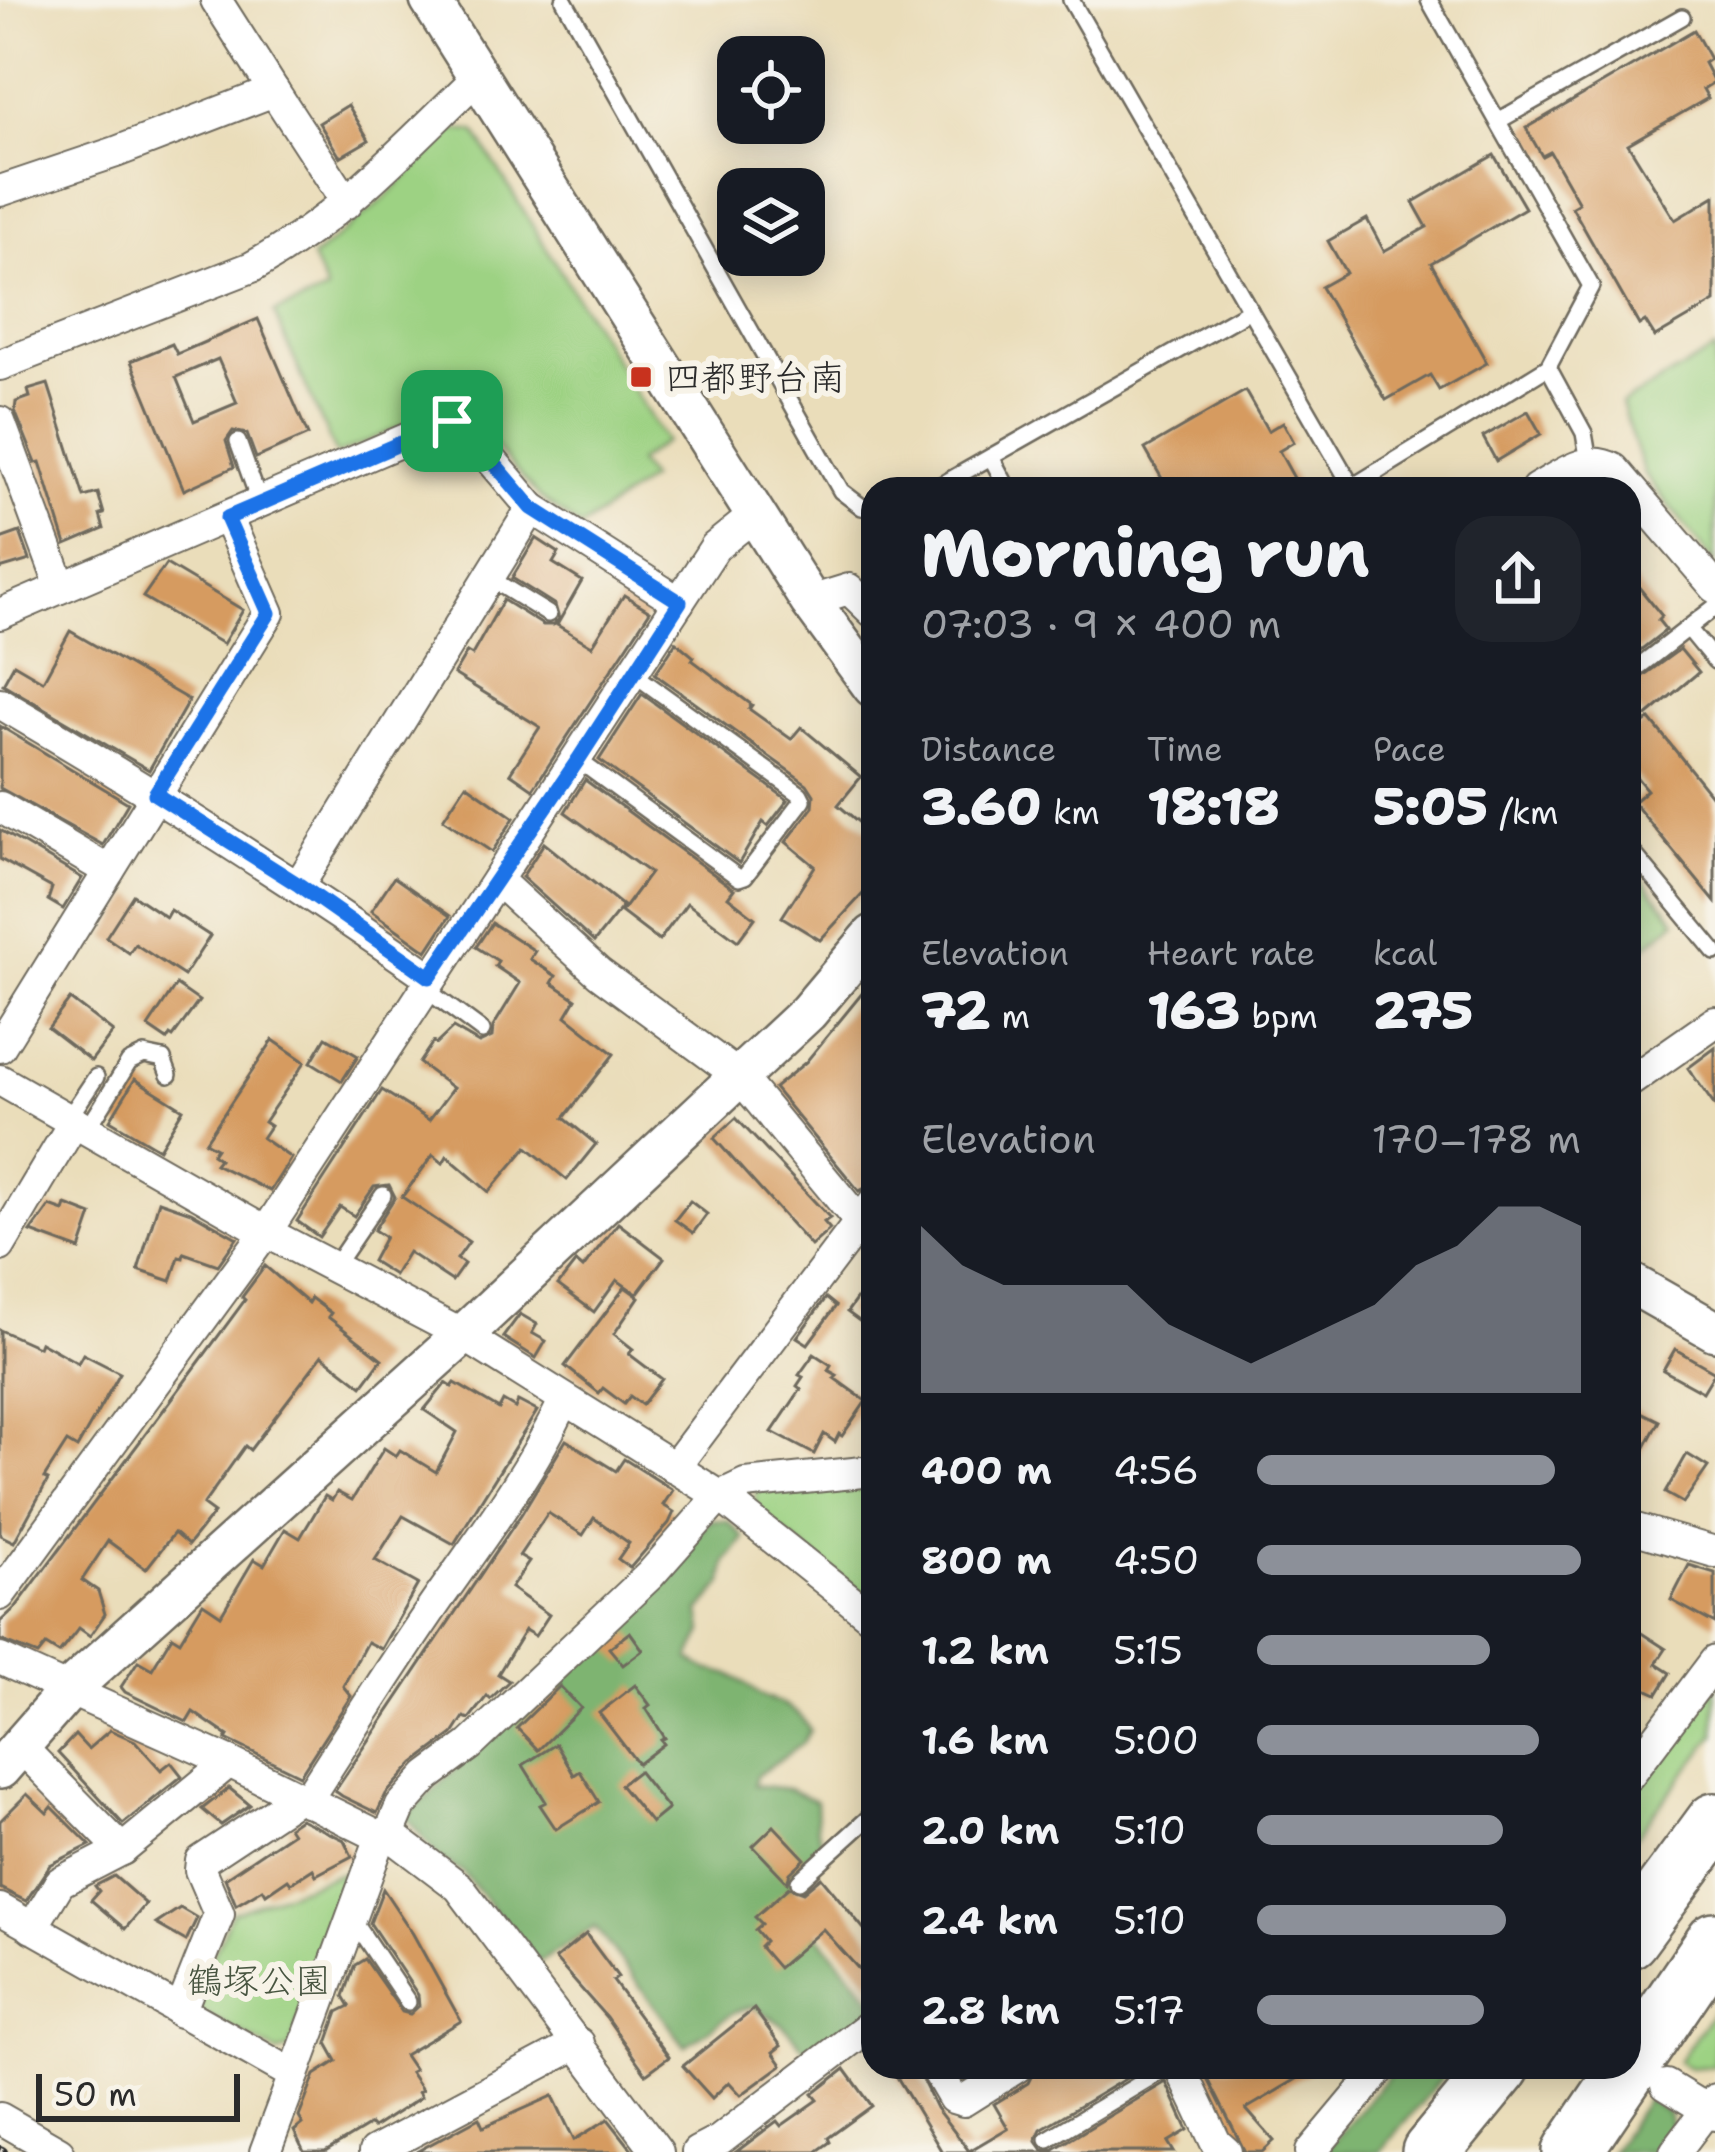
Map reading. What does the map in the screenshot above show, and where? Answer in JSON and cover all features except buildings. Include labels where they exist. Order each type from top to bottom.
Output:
[{"type":"highway","points":[[1641,1896],[1715,1812]]},
{"type":"highway","points":[[1641,1923],[1715,1822]]},
{"type":"highway","points":[[1641,2018],[1715,1920]]},
{"type":"highway","points":[[1641,2050],[1715,1941]]},
{"type":"highway","points":[[1431,2152],[1491,2079]]},
{"type":"highway","points":[[1461,2152],[1519,2079]]},
{"type":"highway","points":[[1537,2152],[1595,2079]]},
{"type":"highway","points":[[1572,2152],[1621,2079]]},
{"type":"street","points":[[216,0],[347,203]]},
{"type":"street","points":[[430,0],[810,601],[861,671]]},
{"type":"street","points":[[0,365],[252,267],[291,245],[347,203],[478,77]]},
{"type":"street","points":[[0,191],[274,92]]},
{"type":"street","points":[[0,614],[452,421],[461,424],[532,508],[680,602]]},
{"type":"street","points":[[0,422],[61,587]]},
{"type":"street","points":[[1560,477],[1600,461],[1621,477]]},
{"type":"street","points":[[1641,501],[1715,587]]},
{"type":"street","points":[[299,885],[532,508]]},
{"type":"street","points":[[0,1595],[266,1232],[715,547],[756,514]]},
{"type":"street","points":[[0,1047],[269,613],[227,518]]},
{"type":"street","points":[[810,601],[849,589],[861,600]]},
{"type":"street","points":[[0,703],[299,885],[427,982]]},
{"type":"street","points":[[0,807],[109,871]]},
{"type":"street","points":[[497,880],[599,973],[739,1076],[861,1211]]},
{"type":"street","points":[[122,1850],[10,1758],[70,1689],[463,1335],[808,1012],[861,949]]},
{"type":"street","points":[[1641,1074],[1715,1022]]},
{"type":"street","points":[[0,1080],[266,1232],[463,1335],[720,1496],[861,1608]]},
{"type":"street","points":[[0,1246],[76,1123]]},
{"type":"street","points":[[674,1468],[861,1228]]},
{"type":"street","points":[[1641,1289],[1715,1331]]},
{"type":"street","points":[[180,2012],[219,1914],[200,1870],[201,1861],[302,1799],[509,1502],[564,1401]]},
{"type":"street","points":[[265,2152],[385,1836],[401,1806],[428,1776],[470,1745],[650,1575],[720,1496],[745,1484],[861,1472]]},
{"type":"street","points":[[1641,1530],[1715,1552]]},
{"type":"street","points":[[0,1659],[385,1836],[459,1887],[658,2152]]},
{"type":"street","points":[[1641,1759],[1715,1661]]},
{"type":"street","points":[[32,1928],[60,1882],[122,1850],[230,1762]]},
{"type":"street","points":[[0,1909],[294,2074]]},
{"type":"street","points":[[715,2148],[861,2032]]},
{"type":"street","points":[[374,2152],[579,2043]]},
{"type":"street","points":[[942,2079],[953,2098],[963,2101],[998,2079]]},
{"type":"street","points":[[1186,2079],[1216,2143],[1226,2152]]},
{"type":"street","points":[[1311,2152],[1372,2079]]},
{"type":"street","points":[[1666,2085],[1712,2108],[1675,2152]]},
{"type":"street","points":[[0,2118],[59,2152]]},
{"type":"lane","points":[[564,0],[841,491],[861,506]]},
{"type":"lane","points":[[1071,0],[1344,477]]},
{"type":"lane","points":[[1366,477],[1548,367],[1592,286],[1429,0]]},
{"type":"lane","points":[[1498,122],[1682,16]]},
{"type":"lane","points":[[955,477],[1250,310]]},
{"type":"lane","points":[[1548,367],[1584,433],[1589,462]]},
{"type":"lane","points":[[238,442],[260,502]]},
{"type":"lane","points":[[991,457],[1002,477]]},
{"type":"lane","points":[[488,577],[548,614]]},
{"type":"lane","points":[[1641,665],[1715,607]]},
{"type":"lane","points":[[1688,628],[1715,662]]},
{"type":"lane","points":[[578,760],[739,878],[802,800],[800,794],[634,674]]},
{"type":"lane","points":[[1641,863],[1715,952]]},
{"type":"lane","points":[[427,982],[482,1030]]},
{"type":"lane","points":[[76,1123],[129,1062],[144,1055],[163,1059],[169,1075]]},
{"type":"lane","points":[[76,1123],[97,1077]]},
{"type":"lane","points":[[334,1268],[383,1195]]},
{"type":"lane","points":[[799,1881],[861,1825]]},
{"type":"lane","points":[[353,1921],[408,2002]]},
{"type":"lane","points":[[1048,2139],[1148,2079]]},
{"type":"green space","points":[[454,129],[475,132],[665,441],[637,462],[649,479],[581,528],[539,497],[456,402],[336,455],[274,313],[327,292],[312,258],[383,200]]},
{"type":"green space","points":[[1715,350],[1715,563],[1644,474],[1621,404]]},
{"type":"green space","points":[[1641,877],[1676,921],[1641,950]]},
{"type":"green space","points":[[861,1481],[861,1593],[754,1510],[757,1490]]},
{"type":"green space","points":[[711,1520],[728,1521],[744,1538],[726,1562],[723,1584],[700,1611],[703,1631],[690,1659],[735,1677],[790,1709],[810,1730],[802,1744],[756,1776],[754,1785],[788,1789],[816,1801],[823,1848],[790,1883],[796,1892],[791,1903],[861,1986],[861,2022],[812,2058],[784,2026],[754,2006],[734,2012],[685,2046],[595,1927],[540,1962],[463,1873],[439,1858],[406,1817]]},
{"type":"green space","points":[[1715,1685],[1715,1735],[1641,1830],[1641,1778]]},
{"type":"green space","name":"鶴塚公園","points":[[355,1868],[290,2048],[278,2053],[201,2012],[195,1996],[232,1912]]},
{"type":"green space","points":[[1715,2009],[1714,2066],[1690,2068],[1678,2062]]},
{"type":"green space","points":[[1386,2079],[1441,2079],[1380,2152],[1324,2152]]},
{"type":"green space","points":[[1647,2099],[1668,2113],[1673,2133],[1659,2152],[1611,2152]]},
{"type":"place","name":"四都野台南","points":[[641,377]]},
{"type":"route","points":[[452,421],[461,424],[541,516],[680,602],[430,977],[299,885],[155,794],[269,613],[227,518],[452,421]]}]
